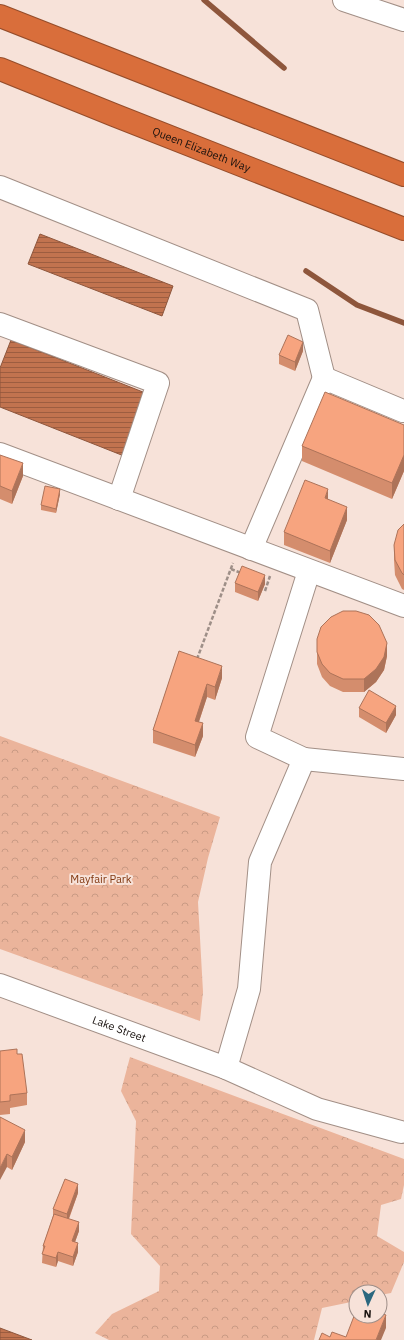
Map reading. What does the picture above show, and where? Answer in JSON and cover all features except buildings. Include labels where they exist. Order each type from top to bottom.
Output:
[{"type":"highway","points":[[0,16],[404,175]]},
{"type":"highway","name":"Queen Elizabeth Way","points":[[0,69],[404,229]]},
{"type":"street","points":[[344,0],[404,20]]},
{"type":"street","points":[[0,187],[307,310],[324,378],[246,547]]},
{"type":"street","points":[[0,324],[158,383],[119,499]]},
{"type":"street","points":[[324,378],[403,411]]},
{"type":"street","points":[[0,454],[404,606]]},
{"type":"street","points":[[309,571],[257,736],[304,759],[404,769]]},
{"type":"street","points":[[232,1071],[249,989],[260,862],[304,759]]},
{"type":"street","name":"Lake Street","points":[[0,986],[232,1071],[322,1097],[403,1133]]},
{"type":"path","points":[[194,666],[231,569],[246,547]]},
{"type":"path","points":[[231,569],[245,574]]},
{"type":"green space","name":"Mayfair Park","points":[[0,736],[220,817],[208,858],[198,902],[203,992],[200,1021],[0,949]]},
{"type":"green space","points":[[130,1057],[404,1159],[404,1185],[401,1199],[381,1205],[377,1236],[404,1252],[404,1262],[391,1293],[388,1294],[388,1284],[348,1284],[348,1303],[322,1308],[314,1340],[109,1340],[95,1333],[112,1314],[159,1291],[160,1266],[131,1234],[136,1121],[121,1091]]},
{"type":"shaded area","points":[[40,234],[173,286],[162,316],[28,264]]},
{"type":"shaded area","points":[[11,340],[148,394],[124,456],[0,407],[0,368]]},
{"type":"shaded area","points":[[0,1328],[32,1340],[0,1340]]},
{"type":"waterway","points":[[204,0],[284,68]]},
{"type":"waterway","points":[[306,271],[357,305],[404,323]]}]
